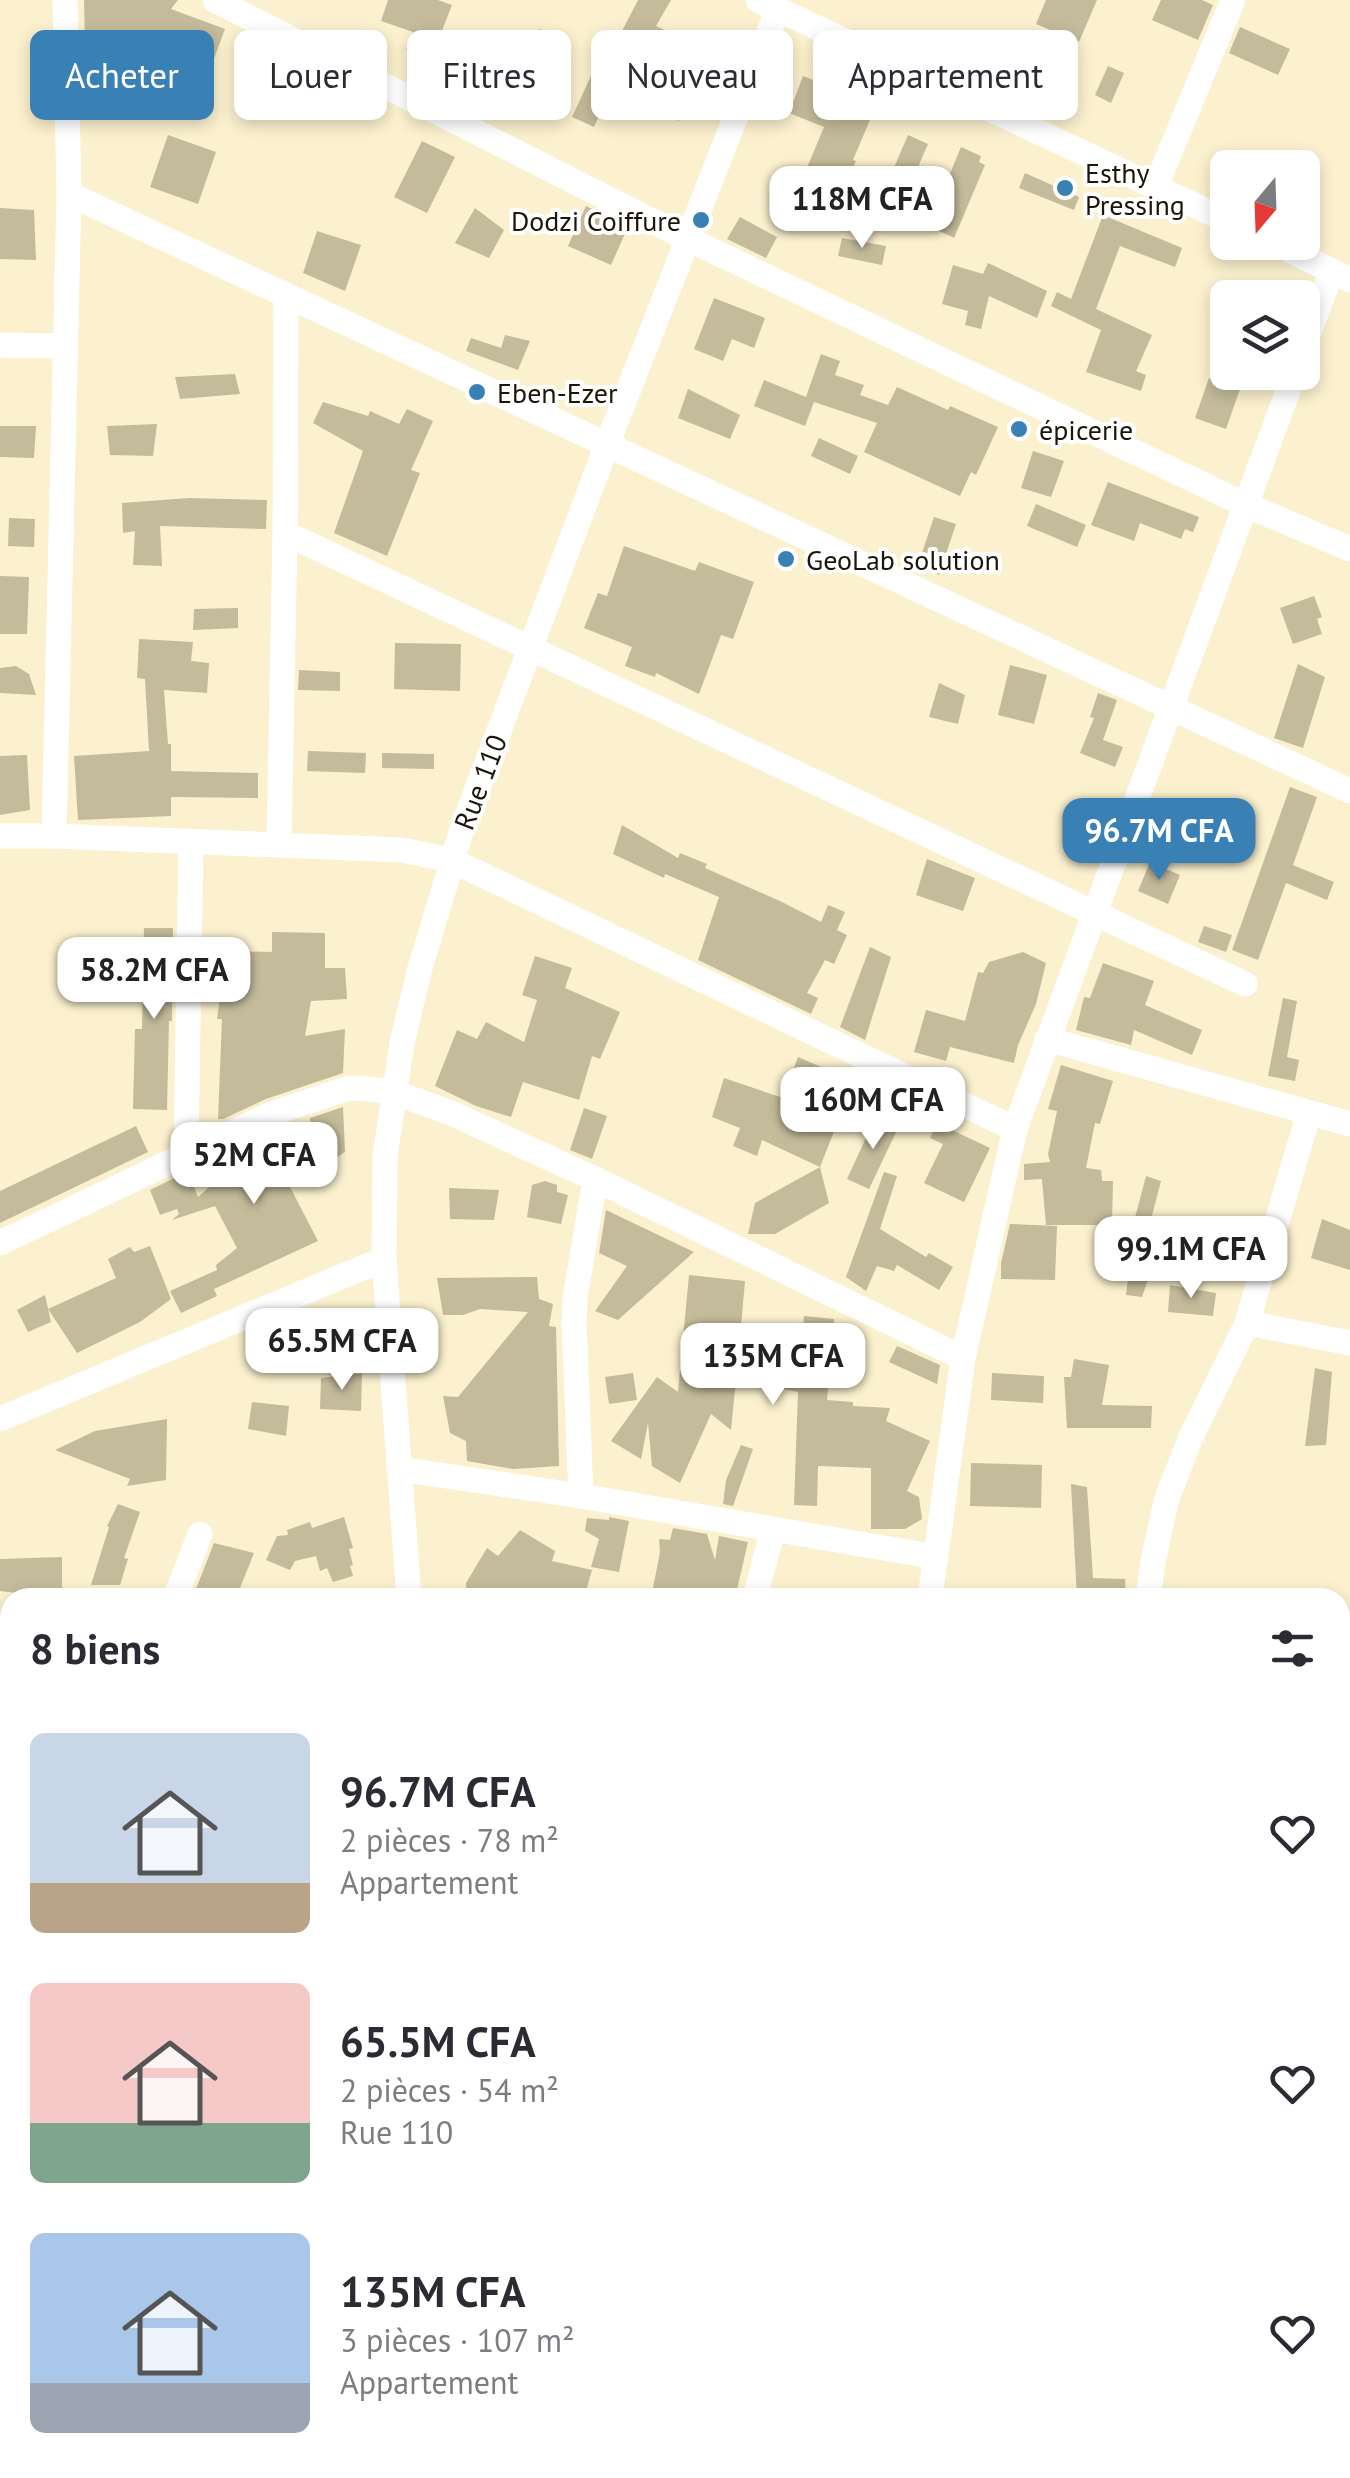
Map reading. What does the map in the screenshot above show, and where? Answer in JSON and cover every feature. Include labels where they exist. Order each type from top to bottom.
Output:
[{"type":"street","points":[[54,836],[69,194],[65,0]]},
{"type":"street","points":[[215,0],[688,240],[1246,505],[1350,550]]},
{"type":"street","points":[[1156,186],[1233,0]]},
{"type":"street","points":[[768,4],[1210,212]]},
{"type":"street","name":"Rue 110","points":[[408,1588],[384,1259],[385,1156],[393,1092],[420,968],[451,860],[688,240],[768,4]]},
{"type":"street","points":[[69,194],[1350,791]]},
{"type":"street","points":[[1309,260],[1341,276],[1320,316]]},
{"type":"street","points":[[279,844],[286,295]]},
{"type":"street","points":[[0,346],[66,346]]},
{"type":"street","points":[[932,1588],[963,1358],[1015,1130],[1288,390]]},
{"type":"street","points":[[285,533],[1245,984]]},
{"type":"street","points":[[0,836],[402,850],[451,860],[1015,1130]]},
{"type":"street","points":[[186,1152],[191,841]]},
{"type":"street","points":[[1047,1039],[1350,1124]]},
{"type":"street","points":[[0,1243],[271,1114],[346,1089],[393,1092],[450,1113],[595,1179],[963,1358]]},
{"type":"street","points":[[1149,1588],[1166,1500],[1190,1439],[1247,1322],[1309,1113]]},
{"type":"street","points":[[581,1496],[575,1298],[595,1179]]},
{"type":"street","points":[[0,1419],[384,1259]]},
{"type":"street","points":[[1247,1322],[1350,1343]]},
{"type":"street","points":[[399,1469],[581,1496],[936,1558]]},
{"type":"street","points":[[758,1588],[773,1528]]},
{"type":"street","points":[[179,1588],[200,1534]]},
{"type":"building","points":[[84,0],[178,0],[171,9],[225,29],[214,59],[214,30],[85,30]]},
{"type":"building","points":[[388,0],[438,0],[452,5],[442,30],[407,30],[381,21]]},
{"type":"building","points":[[638,0],[671,0],[656,26],[665,30],[622,30]]},
{"type":"building","points":[[1046,0],[1097,0],[1079,42],[1078,30],[1050,30],[1036,24]]},
{"type":"building","points":[[1161,0],[1202,0],[1213,5],[1198,40],[1152,20]]},
{"type":"building","points":[[1240,27],[1290,49],[1278,75],[1229,53]]},
{"type":"building","points":[[1108,66],[1124,73],[1111,103],[1095,95]]},
{"type":"building","points":[[591,76],[591,120],[597,120],[594,127],[572,117]]},
{"type":"building","points":[[803,76],[813,80],[813,120],[870,120],[833,211],[801,197],[806,184],[801,182],[824,127],[793,115],[793,102]]},
{"type":"building","points":[[168,135],[216,152],[198,204],[150,187]]},
{"type":"building","points":[[908,135],[928,144],[912,181],[942,193],[961,147],[981,156],[979,162],[985,165],[954,238],[909,214],[913,206],[883,193]]},
{"type":"building","points":[[422,141],[455,157],[427,213],[394,197]]},
{"type":"building","points":[[1025,173],[1079,197],[1074,210],[1019,188]]},
{"type":"building","points":[[586,206],[628,227],[611,265],[568,246]]},
{"type":"building","points":[[0,208],[34,210],[36,260],[0,259]]},
{"type":"building","points":[[475,208],[504,230],[489,258],[455,243]]},
{"type":"building","points":[[1103,215],[1182,248],[1175,267],[1120,246],[1096,309],[1152,335],[1136,371],[1146,375],[1141,391],[1086,372],[1101,330],[1051,306],[1057,292],[1071,299]]},
{"type":"building","points":[[740,217],[777,237],[766,258],[727,239]]},
{"type":"building","points":[[317,231],[361,245],[345,291],[303,273]]},
{"type":"building","points":[[842,238],[886,246],[882,265],[838,256]]},
{"type":"building","points":[[988,263],[1047,291],[1037,318],[989,296],[981,329],[965,325],[968,311],[942,304],[953,265],[983,274]]},
{"type":"building","points":[[714,298],[765,318],[754,348],[732,339],[723,361],[694,349]]},
{"type":"building","points":[[505,335],[530,341],[518,370],[466,351],[471,338],[501,348]]},
{"type":"building","points":[[821,354],[840,361],[835,375],[864,385],[860,395],[888,405],[897,387],[998,427],[976,475],[971,472],[960,496],[864,452],[877,423],[814,402],[805,426],[754,406],[764,380],[806,397]]},
{"type":"building","points":[[235,374],[240,394],[180,399],[175,377]]},
{"type":"building","points":[[1209,378],[1210,390],[1240,390],[1226,429],[1195,418]]},
{"type":"building","points":[[688,389],[740,415],[730,439],[678,418]]},
{"type":"building","points":[[323,402],[368,416],[370,411],[399,424],[407,409],[433,421],[411,470],[420,473],[387,556],[334,533],[363,451],[313,423]]},
{"type":"building","points":[[157,424],[153,456],[110,455],[107,426]]},
{"type":"building","points":[[0,426],[36,426],[34,458],[0,457]]},
{"type":"building","points":[[819,438],[858,456],[850,474],[811,456]]},
{"type":"building","points":[[1033,451],[1064,461],[1051,497],[1021,488]]},
{"type":"building","points":[[1108,482],[1199,517],[1193,532],[1185,529],[1181,539],[1140,523],[1134,541],[1091,525]]},
{"type":"building","points":[[189,498],[267,500],[266,529],[160,526],[162,566],[133,565],[135,531],[123,533],[122,503]]},
{"type":"building","points":[[1036,504],[1086,525],[1077,547],[1027,526]]},
{"type":"building","points":[[934,517],[956,524],[939,575],[917,568]]},
{"type":"building","points":[[9,518],[35,519],[34,547],[8,546]]},
{"type":"building","points":[[624,546],[695,571],[699,562],[754,582],[733,639],[721,635],[699,694],[656,673],[655,677],[625,666],[632,647],[584,628],[598,593],[607,596]]},
{"type":"building","points":[[0,576],[29,577],[27,634],[0,634]]},
{"type":"building","points":[[1314,596],[1322,617],[1317,619],[1322,634],[1293,644],[1280,608]]},
{"type":"building","points":[[238,608],[238,628],[193,630],[194,609]]},
{"type":"building","points":[[139,639],[193,642],[191,661],[209,663],[207,693],[164,690],[171,771],[258,773],[258,798],[171,797],[171,816],[78,820],[74,756],[149,751],[145,679],[137,678]]},
{"type":"building","points":[[395,643],[461,644],[460,691],[394,689]]},
{"type":"building","points":[[1298,664],[1325,677],[1303,748],[1274,738]]},
{"type":"building","points":[[1010,665],[1047,675],[1034,724],[998,715]]},
{"type":"building","points":[[16,666],[29,674],[36,695],[0,693],[0,668]]},
{"type":"building","points":[[299,670],[340,672],[340,691],[298,690]]},
{"type":"building","points":[[939,683],[965,695],[958,724],[929,717]]},
{"type":"building","points":[[1098,693],[1117,700],[1103,740],[1123,747],[1115,767],[1080,753],[1094,718],[1090,717]]},
{"type":"building","points":[[308,751],[366,753],[365,773],[307,771]]},
{"type":"building","points":[[382,753],[434,754],[434,769],[382,768]]},
{"type":"building","points":[[27,755],[30,810],[0,815],[0,756]]},
{"type":"building","points":[[1290,787],[1317,797],[1293,865],[1334,882],[1327,900],[1286,883],[1258,960],[1232,950]]},
{"type":"building","points":[[622,825],[678,858],[680,853],[707,864],[705,868],[821,922],[828,905],[845,912],[837,930],[847,935],[834,964],[825,960],[807,993],[818,998],[811,1014],[698,960],[719,897],[665,874],[664,878],[613,854]]},
{"type":"building","points":[[927,859],[975,878],[963,911],[916,895]]},
{"type":"building","points":[[1150,862],[1180,875],[1168,904],[1138,891]]},
{"type":"building","points":[[1204,926],[1232,935],[1226,952],[1198,942]]},
{"type":"building","points":[[144,928],[173,928],[167,1110],[133,1109],[135,1029],[142,1029]]},
{"type":"building","points":[[272,932],[325,933],[325,968],[345,968],[347,999],[311,1001],[305,1036],[345,1029],[343,1073],[218,1119],[222,1019],[217,1019],[226,951],[272,952]]},
{"type":"building","points":[[870,947],[891,957],[865,1040],[840,1027]]},
{"type":"building","points":[[1023,952],[1046,963],[1014,1063],[950,1047],[946,1061],[914,1052],[926,1010],[965,1021],[978,972],[983,973],[989,962]]},
{"type":"building","points":[[535,956],[572,968],[565,988],[620,1012],[600,1059],[592,1056],[579,1100],[523,1082],[511,1117],[476,1106],[435,1086],[457,1030],[477,1039],[486,1022],[524,1042],[537,1000],[522,995]]},
{"type":"building","points":[[1103,963],[1154,981],[1145,1005],[1202,1030],[1192,1055],[1134,1030],[1131,1045],[1076,1030],[1084,997],[1090,998]]},
{"type":"building","points":[[1283,998],[1297,1001],[1287,1057],[1299,1060],[1295,1081],[1268,1076]]},
{"type":"building","points":[[798,1057],[854,1081],[820,1167],[762,1140],[757,1156],[733,1146],[740,1128],[712,1117],[724,1078],[783,1098]]},
{"type":"building","points":[[1061,1065],[1113,1081],[1100,1124],[1095,1123],[1086,1168],[1101,1170],[1102,1181],[1113,1181],[1112,1225],[1046,1225],[1042,1179],[1024,1180],[1024,1164],[1050,1162],[1048,1154],[1057,1111],[1048,1109]]},
{"type":"building","points":[[343,1107],[345,1152],[290,1187],[318,1241],[214,1289],[217,1296],[181,1313],[170,1291],[217,1270],[216,1265],[237,1248],[215,1206],[172,1220],[179,1214],[177,1209],[160,1215],[150,1190],[188,1171],[198,1197],[243,1157],[239,1147],[263,1136],[280,1169],[313,1152],[310,1118]]},
{"type":"building","points":[[584,1108],[607,1116],[592,1159],[570,1150]]},
{"type":"building","points":[[876,1116],[899,1126],[869,1189],[847,1179]]},
{"type":"building","points":[[937,1123],[990,1148],[964,1202],[924,1183],[943,1144],[930,1138]]},
{"type":"building","points":[[136,1126],[148,1152],[0,1223],[0,1191]]},
{"type":"building","points":[[820,1167],[829,1203],[775,1234],[748,1234],[755,1203]]},
{"type":"building","points":[[884,1172],[897,1176],[880,1229],[926,1257],[929,1253],[953,1267],[939,1290],[897,1265],[894,1271],[877,1266],[866,1291],[846,1277]]},
{"type":"building","points":[[1146,1176],[1161,1181],[1143,1250],[1151,1250],[1153,1264],[1142,1297],[1126,1295],[1132,1229]]},
{"type":"building","points":[[545,1181],[557,1185],[557,1192],[568,1195],[561,1224],[527,1217],[532,1185]]},
{"type":"building","points":[[449,1188],[499,1190],[494,1220],[450,1219]]},
{"type":"building","points":[[606,1210],[694,1252],[618,1320],[595,1311],[627,1266],[599,1253]]},
{"type":"building","points":[[1322,1219],[1350,1230],[1350,1270],[1311,1258]]},
{"type":"building","points":[[1010,1224],[1057,1226],[1055,1280],[1001,1279]]},
{"type":"building","points":[[150,1246],[171,1299],[140,1322],[77,1353],[48,1309],[116,1278],[108,1259],[130,1247],[134,1252]]},
{"type":"building","points":[[689,1275],[745,1281],[738,1360],[759,1363],[760,1370],[799,1376],[804,1316],[834,1319],[827,1400],[890,1408],[886,1421],[930,1441],[907,1491],[919,1497],[922,1519],[905,1529],[871,1529],[871,1468],[818,1466],[817,1506],[794,1505],[798,1392],[736,1379],[731,1430],[711,1414],[680,1483],[652,1466],[648,1423],[641,1459],[611,1441],[657,1377],[678,1392]]},
{"type":"building","points":[[537,1277],[539,1299],[553,1304],[549,1326],[556,1327],[559,1466],[513,1469],[467,1461],[466,1441],[450,1433],[443,1396],[458,1397],[528,1312],[480,1309],[463,1315],[443,1315],[437,1278]]},
{"type":"building","points":[[1170,1285],[1216,1293],[1213,1316],[1168,1312]]},
{"type":"building","points":[[45,1295],[51,1322],[28,1332],[17,1310]]},
{"type":"building","points":[[352,1315],[361,1333],[323,1351],[314,1334]]},
{"type":"building","points":[[897,1346],[940,1365],[937,1384],[889,1362]]},
{"type":"building","points":[[1074,1359],[1109,1365],[1102,1405],[1152,1406],[1151,1428],[1067,1428],[1064,1377],[1071,1377]]},
{"type":"building","points":[[1315,1368],[1332,1372],[1326,1445],[1305,1446]]},
{"type":"building","points":[[362,1373],[361,1411],[320,1409],[321,1378]]},
{"type":"building","points":[[633,1373],[637,1400],[609,1404],[605,1377]]},
{"type":"building","points":[[992,1373],[1044,1376],[1043,1403],[991,1400]]},
{"type":"building","points":[[252,1402],[289,1406],[286,1436],[248,1429]]},
{"type":"building","points":[[167,1419],[166,1480],[127,1486],[130,1479],[55,1450],[95,1431]]},
{"type":"building","points":[[741,1445],[753,1449],[733,1506],[723,1504],[726,1480]]},
{"type":"building","points":[[971,1463],[1042,1465],[1041,1508],[970,1506]]},
{"type":"building","points":[[1071,1484],[1087,1487],[1093,1578],[1125,1579],[1125,1588],[1076,1588]]},
{"type":"building","points":[[118,1504],[140,1512],[124,1558],[128,1559],[120,1585],[91,1585],[107,1526]]},
{"type":"building","points":[[344,1517],[353,1548],[349,1549],[353,1576],[333,1582],[327,1568],[320,1571],[316,1556],[295,1561],[290,1570],[266,1560],[277,1536],[288,1535],[287,1530],[310,1522],[312,1528]]},
{"type":"building","points":[[587,1518],[629,1521],[619,1572],[591,1567],[599,1539],[585,1531]]},
{"type":"building","points":[[673,1528],[707,1534],[715,1560],[719,1536],[748,1542],[737,1588],[653,1588],[659,1539],[670,1540]]},
{"type":"building","points":[[520,1530],[555,1551],[552,1561],[592,1570],[587,1588],[466,1588],[487,1548],[498,1556]]},
{"type":"building","points":[[214,1543],[254,1553],[240,1588],[196,1588]]},
{"type":"building","points":[[62,1557],[62,1588],[0,1588],[0,1559]]},
{"type":"place","name":"Esthy Pressing","points":[[1065,188]]},
{"type":"place","name":"Dodzi Coiffure","points":[[701,220]]},
{"type":"place","name":"Eben-Ezer","points":[[477,392]]},
{"type":"place","name":"épicerie","points":[[1019,429]]},
{"type":"place","name":"GeoLab solution","points":[[786,559]]}]
